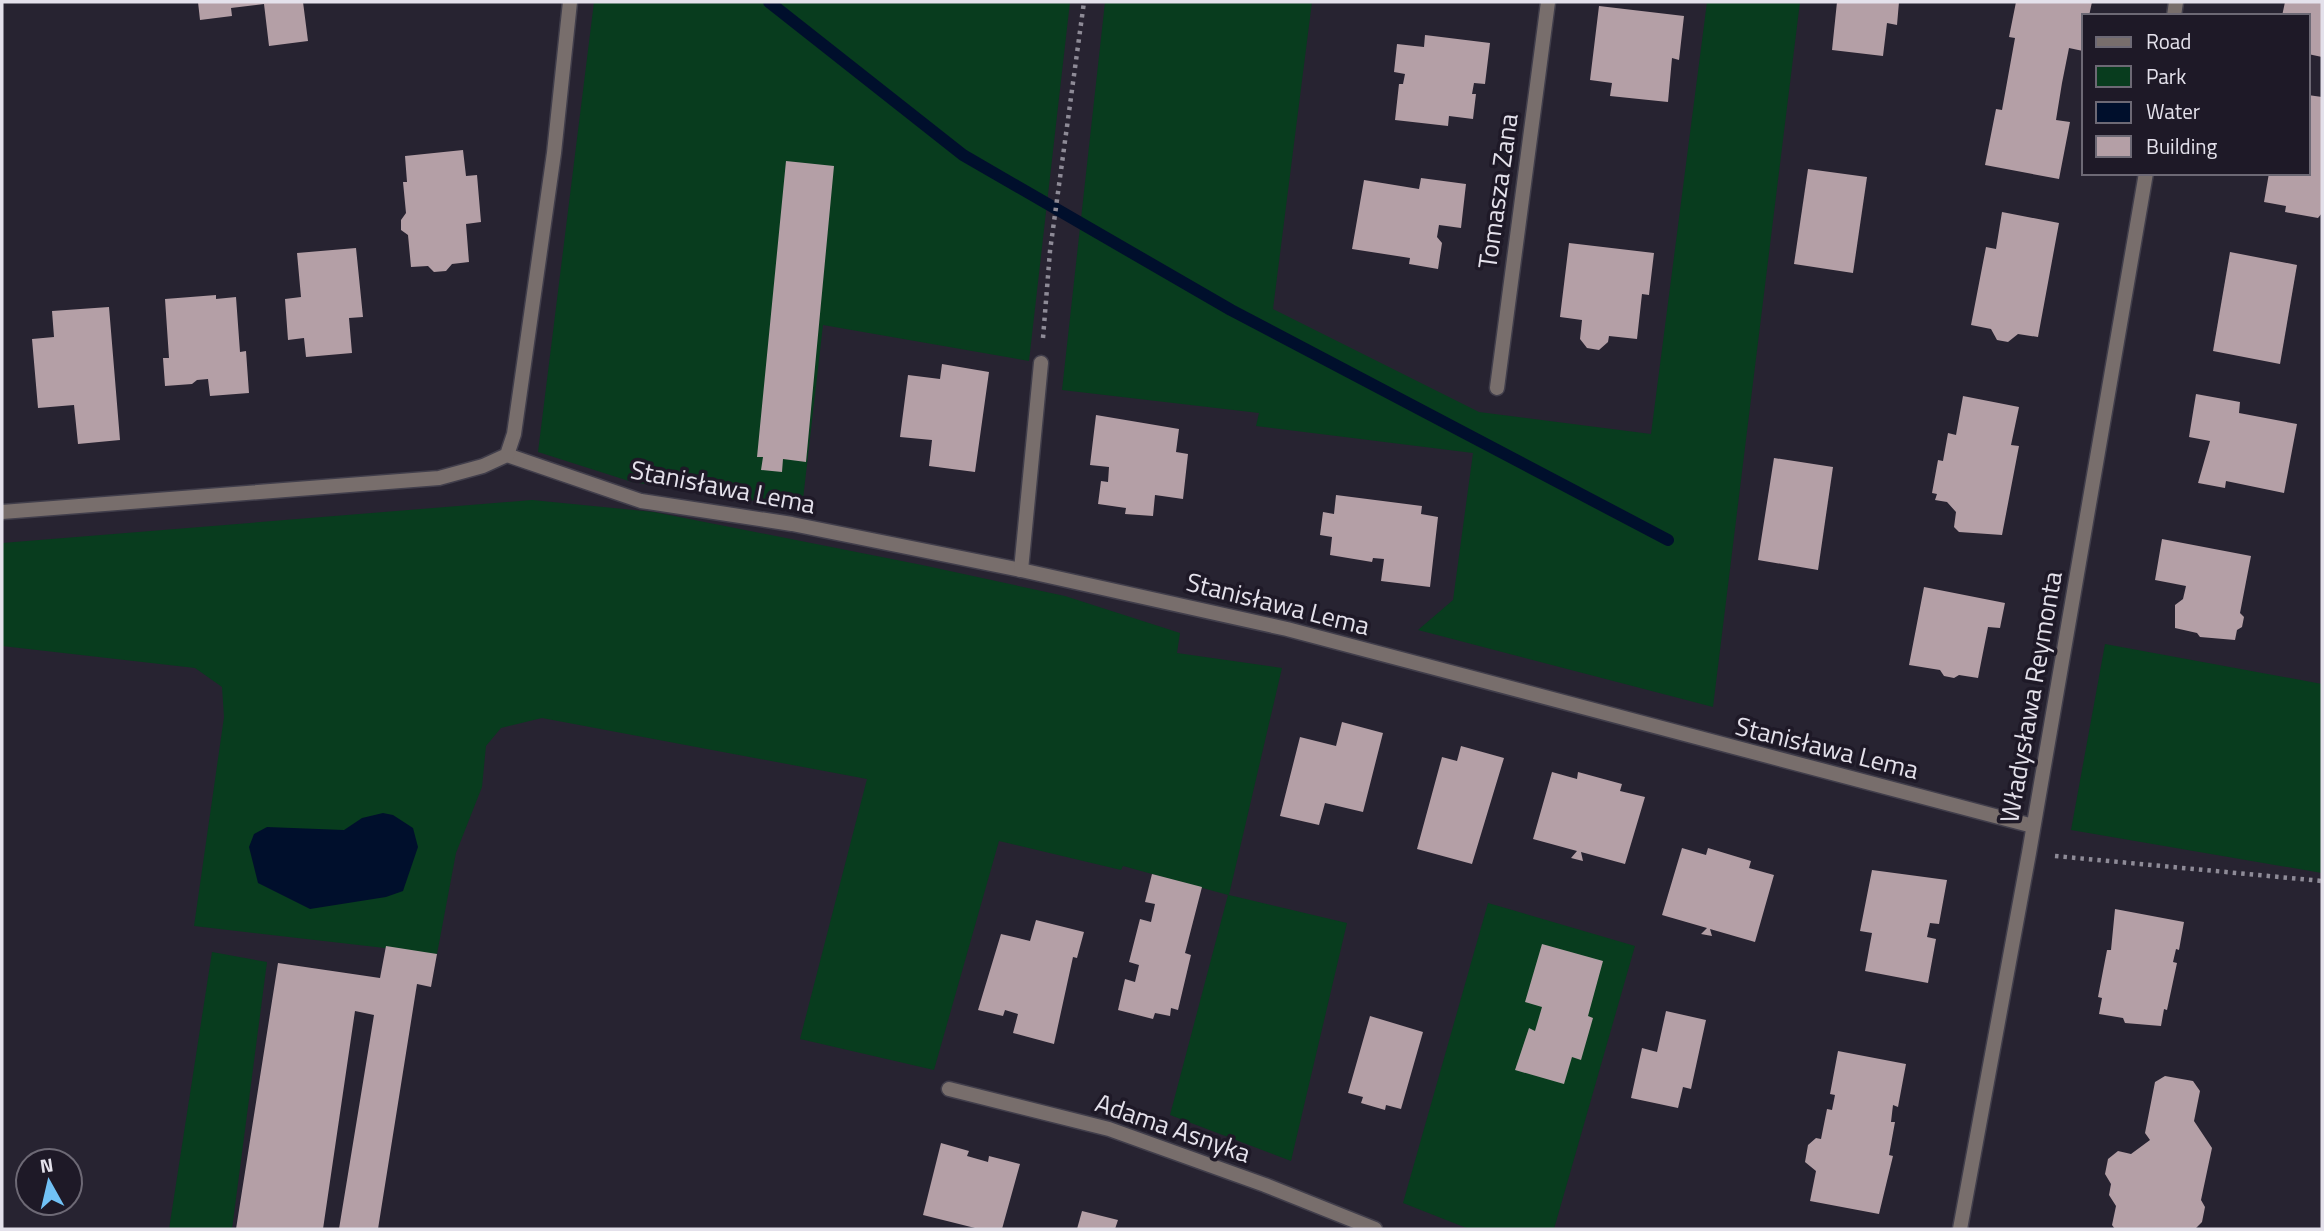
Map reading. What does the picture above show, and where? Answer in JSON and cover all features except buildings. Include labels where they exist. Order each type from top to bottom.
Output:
[{"type":"street","points":[[2,512],[439,478],[483,466],[507,455],[514,434],[554,153],[570,2]]},
{"type":"street","name":"Tomasza Zana","points":[[1497,388],[1548,2]]},
{"type":"street","name":"Władysława Reymonta","points":[[1960,1229],[2029,853],[2146,175]]},
{"type":"street","points":[[1021,570],[1041,363]]},
{"type":"street","name":"Stanisława Lema","points":[[507,455],[641,501],[792,524],[1021,570],[1287,629],[2033,826]]},
{"type":"street","name":"Adama Asnyka","points":[[949,1089],[1109,1129],[1265,1185],[1375,1229]]},
{"type":"path","points":[[1041,363],[1049,251],[1084,2]]},
{"type":"path","points":[[2029,853],[2322,881]]},
{"type":"green space","points":[[594,2],[1070,2],[1029,361],[823,325],[802,508],[632,482],[538,452]]},
{"type":"green space","points":[[1105,2],[1312,2],[1273,309],[1479,412],[1651,434],[1707,2],[1800,2],[1713,707],[1418,630],[1453,600],[1473,453],[1256,426],[1259,413],[1062,390]]},
{"type":"green space","points":[[532,500],[654,512],[1065,596],[1180,633],[1177,653],[1282,668],[1229,895],[1347,923],[1291,1161],[1170,1115],[1228,895],[1123,866],[1121,870],[999,841],[934,1070],[800,1039],[867,779],[542,718],[501,728],[486,746],[482,787],[456,853],[437,954],[194,926],[224,717],[222,687],[195,668],[2,646],[2,543]]},
{"type":"green space","points":[[2105,644],[2322,684],[2322,873],[2071,830]]},
{"type":"green space","points":[[1488,903],[1635,946],[1554,1229],[1469,1229],[1403,1203]]},
{"type":"green space","points":[[212,952],[267,962],[232,1229],[169,1229]]},
{"type":"water","points":[[383,813],[393,815],[413,828],[418,847],[403,891],[386,897],[310,909],[258,883],[249,847],[254,834],[267,827],[344,830],[362,818]]},
{"type":"waterway","points":[[769,2],[963,155],[1231,310],[1668,540]]}]
